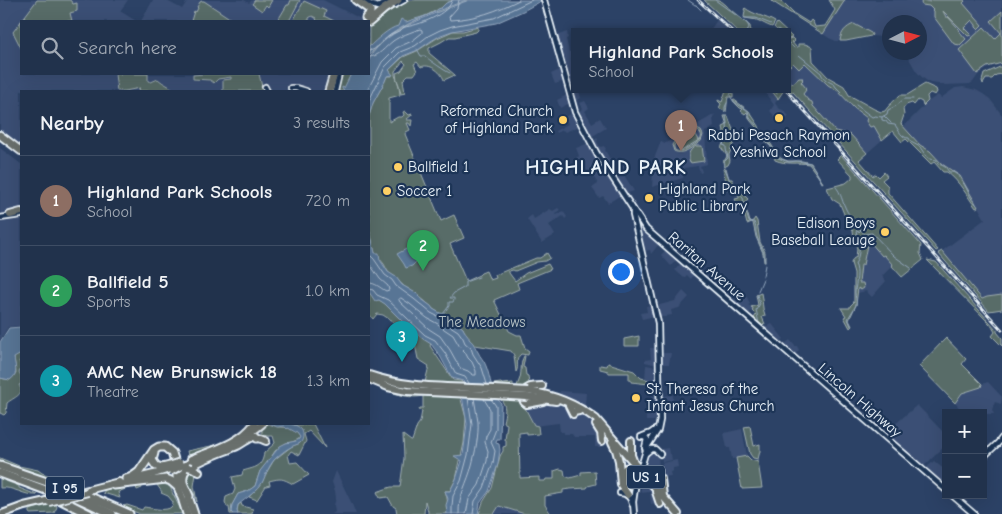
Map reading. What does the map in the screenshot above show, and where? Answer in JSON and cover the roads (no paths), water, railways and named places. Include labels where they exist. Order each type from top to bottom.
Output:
[{"type":"highway","points":[[356,0],[370,10],[367,20]]},
{"type":"highway","points":[[368,20],[396,0]]},
{"type":"highway","points":[[367,20],[387,2]]},
{"type":"highway","points":[[332,90],[336,75]]},
{"type":"highway","points":[[0,135],[20,152]]},
{"type":"highway","points":[[0,135],[20,152]]},
{"type":"highway","points":[[10,214],[20,213]]},
{"type":"highway","points":[[370,375],[418,388]]},
{"type":"highway","points":[[370,379],[394,388],[528,394],[563,402],[579,409],[596,424],[601,433],[602,441],[604,438],[624,444]]},
{"type":"highway","points":[[563,402],[542,401],[526,404],[523,399],[524,390],[540,384],[563,402],[573,414],[579,409]]},
{"type":"highway","name":"US 1","points":[[579,409],[587,405],[588,413],[604,427],[611,439],[664,504],[676,514]]},
{"type":"highway","points":[[602,418],[601,422],[604,427]]},
{"type":"highway","points":[[233,447],[248,436],[258,425]]},
{"type":"highway","points":[[183,466],[236,441],[258,425]]},
{"type":"highway","points":[[259,425],[257,432],[259,441]]},
{"type":"highway","points":[[190,513],[186,498],[177,476],[170,453],[162,449],[158,449],[155,452],[152,459],[155,465],[162,468],[171,468],[183,466],[231,446],[248,436]]},
{"type":"highway","points":[[181,485],[187,470],[204,460],[253,436],[256,436],[259,441]]},
{"type":"highway","points":[[611,439],[619,461],[622,491],[628,496]]},
{"type":"highway","name":"US 1","points":[[611,439],[664,504],[676,514]]},
{"type":"highway","points":[[631,441],[631,455],[639,472],[650,478],[661,479],[664,504]]},
{"type":"highway","points":[[2,514],[24,506],[87,493],[112,485],[135,475],[138,468],[159,447],[166,448],[172,454],[181,485]]},
{"type":"highway","points":[[183,466],[199,472]]},
{"type":"highway","name":"I 95","points":[[0,468],[87,493],[130,514]]},
{"type":"highway","name":"I 95","points":[[0,468],[63,492],[112,514]]},
{"type":"highway","points":[[112,485],[154,476],[171,468]]},
{"type":"highway","points":[[126,471],[126,479]]},
{"type":"highway","points":[[655,479],[659,477],[660,473]]},
{"type":"highway","name":"I 95","points":[[0,475],[65,501],[89,514]]},
{"type":"highway","name":"I 95","points":[[0,475],[62,495],[102,514]]},
{"type":"highway","points":[[112,485],[167,479],[181,485]]},
{"type":"highway","points":[[87,493],[135,514]]},
{"type":"highway","points":[[9,514],[22,510],[27,512],[30,507],[48,501]]},
{"type":"highway","points":[[96,506],[117,514]]},
{"type":"main road","points":[[363,0],[379,7],[387,2]]},
{"type":"main road","points":[[370,25],[404,0]]},
{"type":"main road","name":"Raritan Avenue","points":[[544,2],[574,111],[633,210],[648,232],[759,328]]},
{"type":"main road","points":[[292,82],[293,88],[302,90]]},
{"type":"main road","points":[[633,210],[632,215],[658,323],[659,420],[644,454]]},
{"type":"main road","points":[[0,217],[20,213]]},
{"type":"main road","points":[[0,217],[10,214]]},
{"type":"main road","name":"Lincoln Highway","points":[[759,328],[942,487]]},
{"type":"main road","points":[[634,514],[635,494],[647,439],[641,437],[656,430]]},
{"type":"main road","points":[[987,454],[1002,438]]},
{"type":"main road","points":[[644,454],[648,450],[658,448],[660,454]]},
{"type":"main road","points":[[628,496],[632,501],[634,514]]},
{"type":"main road","points":[[957,499],[974,514]]},
{"type":"water","points":[[454,0],[466,0],[400,28],[378,45],[370,55],[370,46],[387,32],[398,26],[401,19],[406,22],[427,15],[441,8],[446,3]]},
{"type":"water","points":[[469,0],[543,0],[496,23],[452,31],[441,35],[418,50],[403,56],[389,70],[393,75],[387,76],[370,113],[370,90],[342,89],[350,75],[370,75],[370,58],[387,38],[429,16]]},
{"type":"water","points":[[370,233],[375,253],[379,253],[380,260],[388,272],[396,277],[402,285],[419,295],[433,309],[444,314],[463,328],[485,364],[493,391],[501,403],[500,439],[497,439],[496,443],[499,444],[500,450],[498,464],[489,491],[480,503],[478,514],[447,514],[446,505],[448,499],[445,491],[450,491],[462,461],[454,456],[463,455],[467,424],[462,396],[465,385],[463,381],[452,378],[431,344],[403,322],[385,304],[379,300],[375,301],[370,294]]},
{"type":"water","points":[[410,247],[414,250],[418,260],[412,266],[406,268],[397,254]]},
{"type":"water","points":[[20,327],[20,355],[14,358],[16,370],[15,375],[10,380],[0,378],[0,342],[9,328]]},
{"type":"water","points":[[273,425],[294,425],[300,428],[303,436],[301,442],[285,450],[274,460],[261,484],[238,505],[238,514],[233,514],[231,512],[232,505],[238,494],[248,491],[255,486],[260,471],[280,446],[296,441],[300,437],[297,433],[284,426],[277,427]]},
{"type":"waterway","points":[[688,0],[696,5]]},
{"type":"waterway","points":[[715,0],[747,23],[749,28]]},
{"type":"waterway","points":[[696,5],[701,10]]},
{"type":"waterway","points":[[744,18],[756,18],[771,24]]},
{"type":"waterway","points":[[791,45],[794,48]]},
{"type":"waterway","points":[[417,49],[421,56],[425,56],[450,73]]},
{"type":"waterway","points":[[799,55],[821,73],[826,80],[834,84],[843,94]]},
{"type":"waterway","points":[[731,93],[731,98],[748,111],[750,118],[756,125]]},
{"type":"waterway","points":[[856,105],[872,117],[882,117],[887,114],[888,110],[904,99],[913,99]]},
{"type":"waterway","points":[[725,112],[727,103]]},
{"type":"waterway","points":[[724,166],[724,162],[728,158],[726,146],[723,145],[727,130],[726,116]]},
{"type":"waterway","points":[[884,116],[891,123]]},
{"type":"waterway","points":[[882,117],[882,120],[888,124],[895,125],[902,135],[920,147],[926,156],[937,160],[938,164],[959,176],[977,205]]},
{"type":"waterway","points":[[760,135],[771,146],[775,157],[789,162],[810,163],[822,183]]},
{"type":"waterway","points":[[725,169],[729,178],[729,185],[743,198],[745,207]]},
{"type":"waterway","points":[[836,187],[847,211],[861,230],[859,232],[858,230],[856,231],[859,248],[855,264],[857,274],[856,305],[848,319],[851,326]]},
{"type":"waterway","points":[[746,212],[749,222],[754,222],[765,262]]},
{"type":"waterway","points":[[861,229],[864,234],[872,233],[894,256],[911,268]]},
{"type":"waterway","points":[[763,276],[765,265]]},
{"type":"waterway","points":[[443,314],[449,306],[449,302],[453,302],[454,298],[450,298],[454,293],[465,287],[465,282],[479,277]]},
{"type":"waterway","points":[[758,291],[763,279]]},
{"type":"waterway","points":[[757,295],[760,304],[756,310],[760,325]]},
{"type":"railway","points":[[698,0],[729,28]]},
{"type":"railway","points":[[789,93],[1002,330]]},
{"type":"place","name":"Rabbi Pesach Raymon Yeshiva School","points":[[779,118]]},
{"type":"place","name":"Reformed Church of Highland Park","points":[[563,120]]},
{"type":"place","name":"Highland Park Schools","points":[[681,151]]},
{"type":"place","name":"Ballfield 1","points":[[398,167]]},
{"type":"place","name":"Soccer 1","points":[[387,191]]},
{"type":"place","name":"Highland Park Public Library","points":[[649,198]]},
{"type":"place","name":"Edison Boys Baseball Leauge","points":[[885,232]]},
{"type":"place","name":"Ballfield 5","points":[[423,271]]},
{"type":"place","name":"AMC New Brunswick 18","points":[[402,362]]},
{"type":"place","name":"St. Theresa of the Infant Jesus Church","points":[[636,398]]},
{"type":"district","name":"HIGHLAND PARK","points":[[606,167]]},
{"type":"park label","name":"The Meadows","points":[[482,322]]}]
